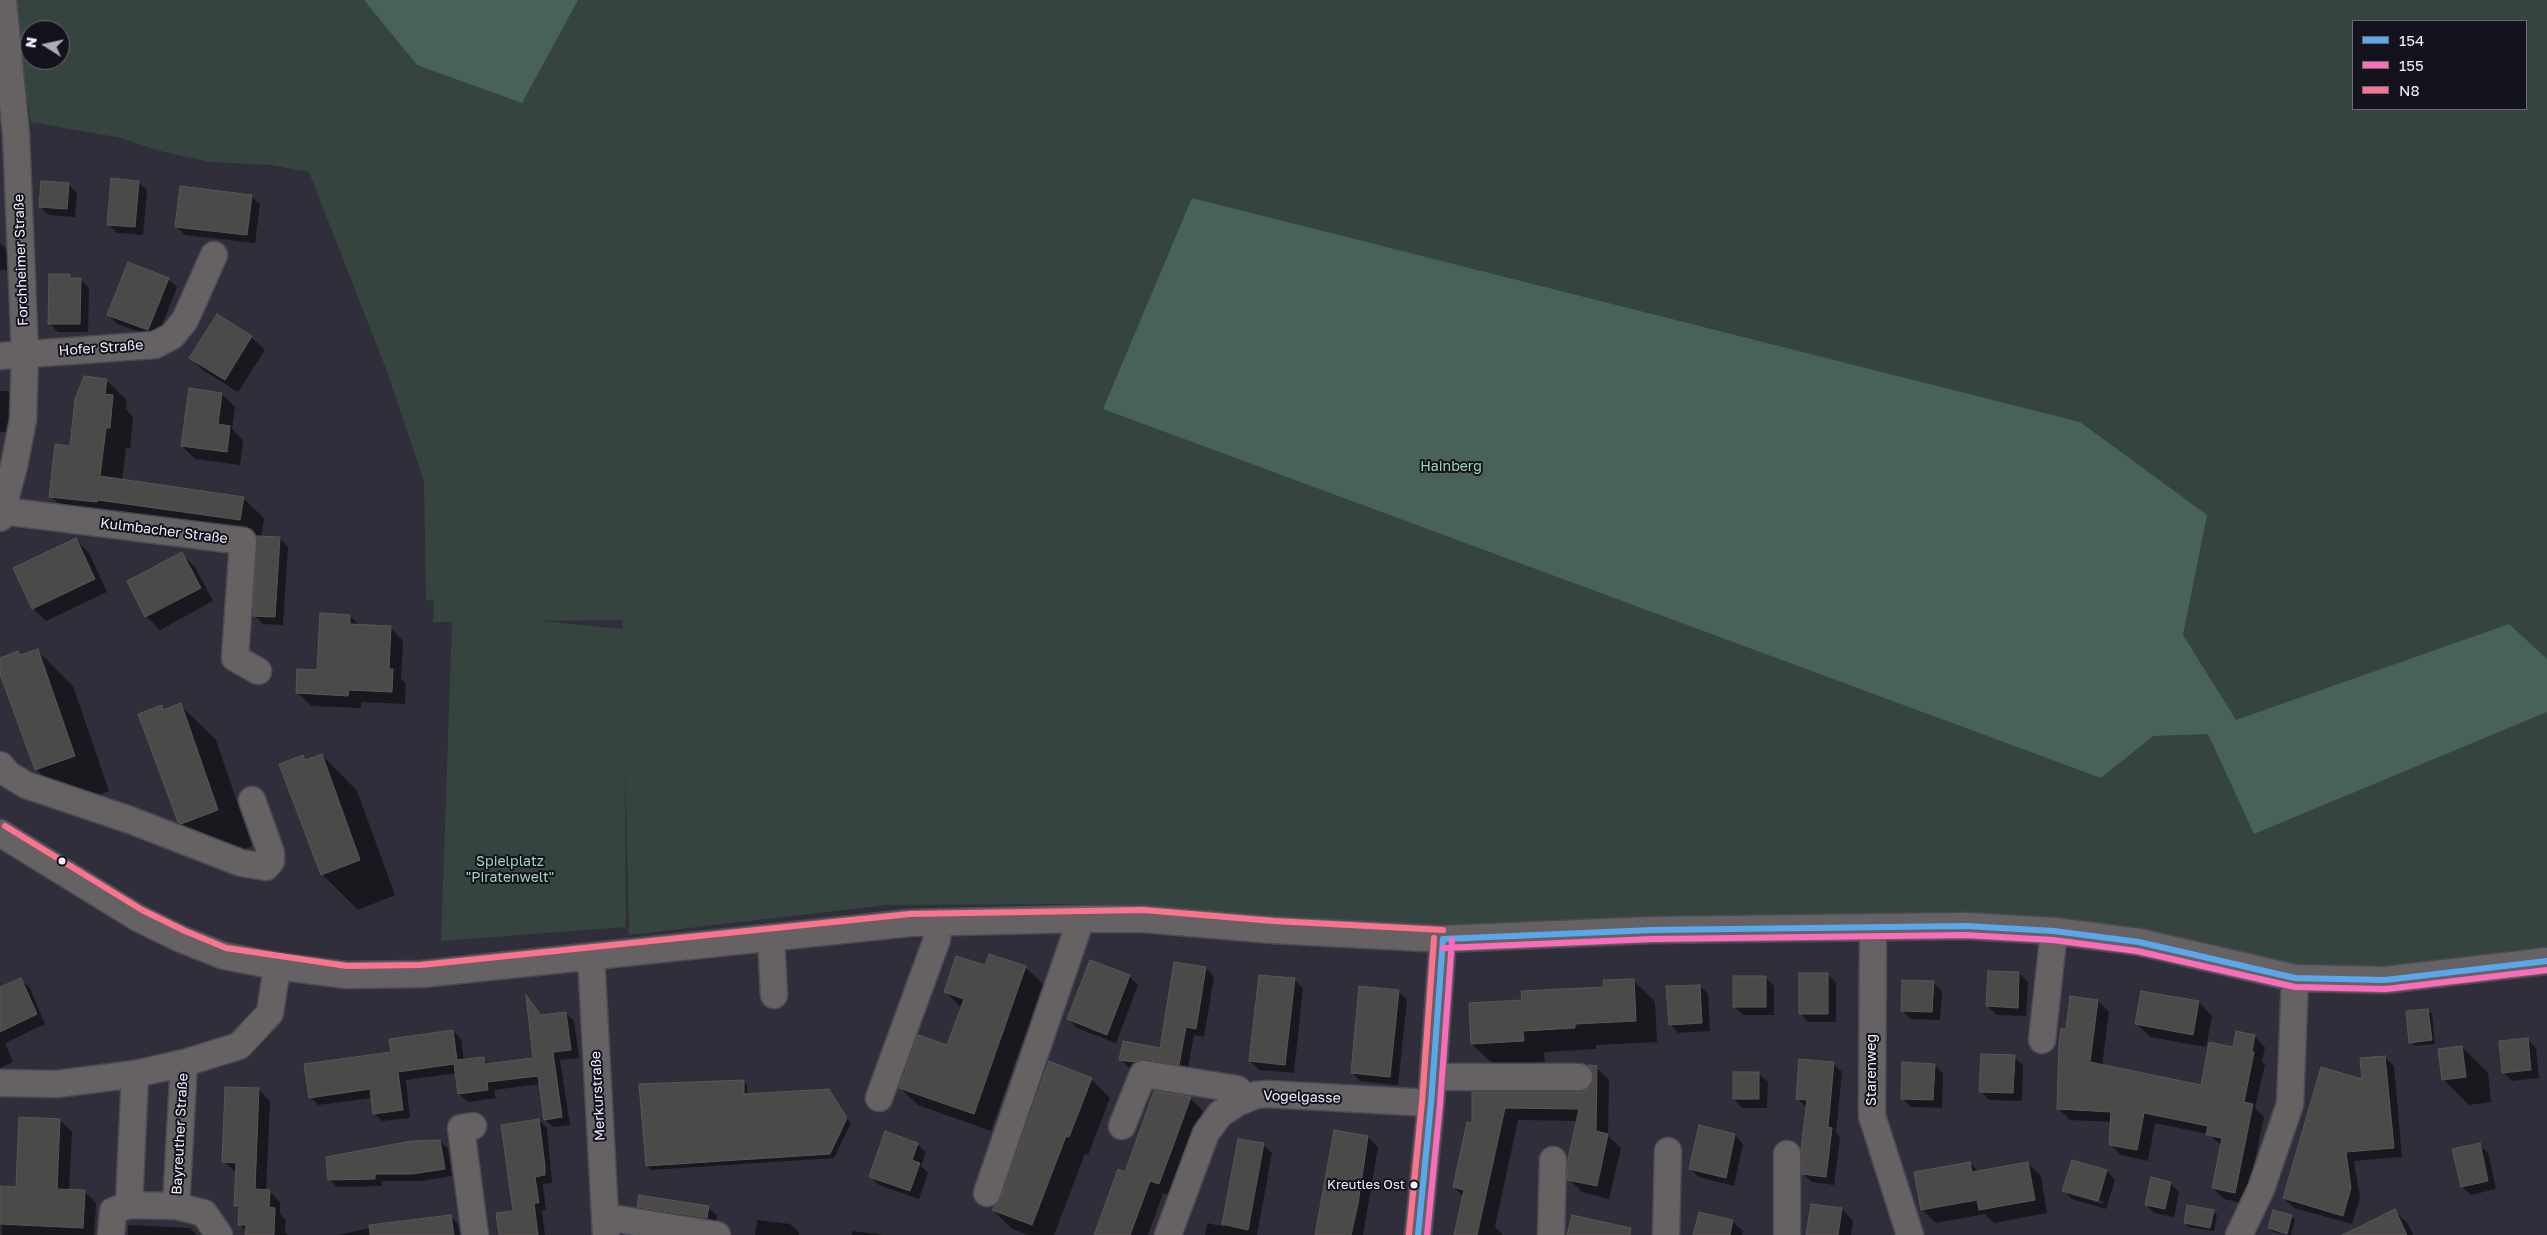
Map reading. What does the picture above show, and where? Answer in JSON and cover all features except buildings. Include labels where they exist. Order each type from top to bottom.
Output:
[{"type":"street","name":"Forchheimer Straße","points":[[1,514],[23,420],[12,355],[8,134],[3,0]]},
{"type":"street","name":"Hofer Straße","points":[[12,355],[155,345],[172,336],[185,320],[214,255]]},
{"type":"street","name":"Kulmbacher Straße","points":[[1,514],[243,541],[235,658],[258,671]]},
{"type":"street","points":[[0,765],[8,774],[26,785],[130,820],[242,863],[266,867],[271,861],[271,853],[252,800]]},
{"type":"street","points":[[0,833],[138,918],[224,956],[277,966],[346,975],[422,974],[910,923],[1081,919],[1143,919],[1272,930],[1443,939],[1652,930],[1966,926],[2054,931],[2139,942],[2295,978],[2385,980],[2547,962]]},
{"type":"street","points":[[987,1193],[1081,919]]},
{"type":"street","points":[[879,1098],[936,939],[939,922]]},
{"type":"street","name":"Starenweg","points":[[1873,928],[1872,1116],[1910,1235]]},
{"type":"street","points":[[2042,1040],[2054,931]]},
{"type":"street","points":[[771,938],[774,996]]},
{"type":"street","points":[[1418,1235],[1431,1103],[1443,939]]},
{"type":"street","name":"Merkurstraße","points":[[591,956],[606,1226]]},
{"type":"street","name":"Bayreuther Straße","points":[[0,1083],[57,1084],[135,1074],[184,1063],[239,1046],[270,1013],[277,966]]},
{"type":"street","points":[[2239,1235],[2262,1189],[2290,1104],[2295,978]]},
{"type":"street","name":"Bayreuther Straße","points":[[176,1206],[184,1063]]},
{"type":"street","points":[[111,1235],[113,1212],[129,1205],[135,1074]]},
{"type":"street","points":[[1122,1126],[1143,1074],[1237,1090],[1246,1098]]},
{"type":"street","points":[[1433,1077],[1578,1077]]},
{"type":"street","name":"Vogelgasse","points":[[1168,1235],[1206,1133],[1220,1114],[1246,1098],[1267,1094],[1431,1103]]},
{"type":"street","points":[[473,1126],[460,1128],[475,1235]]},
{"type":"street","points":[[1666,1235],[1668,1151]]},
{"type":"street","points":[[1787,1154],[1788,1235]]},
{"type":"street","points":[[1551,1235],[1553,1160]]},
{"type":"street","name":"Bayreuther Straße","points":[[129,1205],[176,1206],[204,1213],[219,1235]]},
{"type":"street","points":[[606,1226],[717,1235]]},
{"type":"green space","name":"Hainberg","points":[[11,0],[2547,0],[2547,956],[2346,985],[2129,935],[1487,933],[1338,928],[1143,906],[1081,904],[887,905],[629,935],[625,757],[626,927],[441,941],[452,622],[433,622],[434,601],[426,600],[424,481],[386,369],[309,172],[270,165],[210,162],[156,150],[121,138],[31,122],[22,70],[70,70],[70,20],[20,20],[20,55]],"holes":[[[623,620],[623,629],[542,621]]]},
{"type":"green space","points":[[364,0],[578,0],[522,103],[417,65]]},
{"type":"green space","points":[[1192,198],[2080,422],[2207,515],[2183,635],[2236,720],[2509,624],[2547,659],[2547,712],[2254,834],[2208,734],[2153,736],[2101,778],[1103,409]]},
{"type":"transit line","name":"N8","points":[[5,826],[142,910],[226,948],[347,966],[421,965],[910,914],[1143,910],[1274,921],[1443,930]]},
{"type":"transit line","name":"154","points":[[1443,939],[1652,930],[1966,926],[2054,931],[2139,942],[2295,978],[2385,980],[2547,961]]},
{"type":"transit line","name":"155","points":[[1443,948],[1652,939],[1966,935],[2053,940],[2137,951],[2295,987],[2386,989],[2547,970]]},
{"type":"transit line","name":"N8","points":[[1409,1234],[1422,1102],[1434,938]]},
{"type":"transit line","name":"154","points":[[1418,1235],[1431,1103],[1443,939]]},
{"type":"transit line","name":"155","points":[[1427,1235],[1440,1104],[1452,940]]},
{"type":"place","name":"Kreutles Ost","points":[[1414,1185]]},
{"type":"park label","name":"Spielplatz \"Piratenwelt\"","points":[[510,870]]}]
